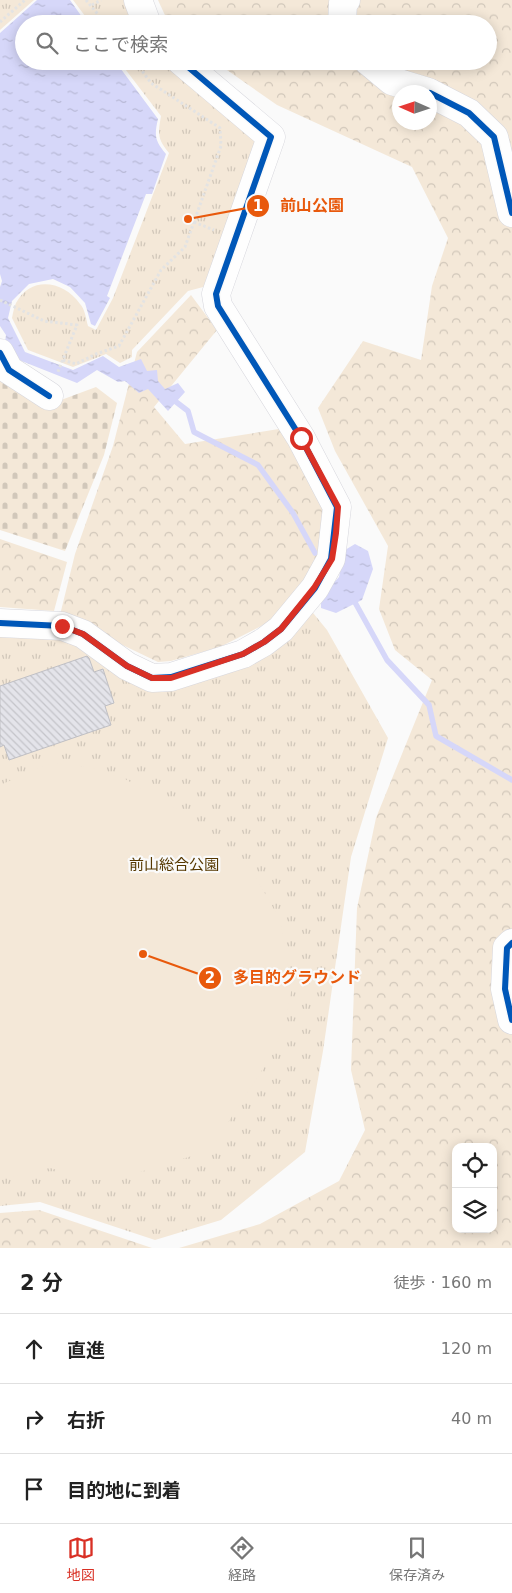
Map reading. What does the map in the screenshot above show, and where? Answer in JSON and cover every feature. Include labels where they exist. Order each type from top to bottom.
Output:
[{"type":"street","points":[[138,0],[144,15]]},
{"type":"street","points":[[342,15],[343,3],[346,0]]},
{"type":"street","points":[[0,623],[62,626],[83,634],[127,666],[152,678],[171,678],[243,654],[264,642],[281,629],[297,611],[332,559],[338,507],[301,438],[218,306],[216,294],[271,137],[192,70]]},
{"type":"street","points":[[379,70],[392,81],[404,85]]},
{"type":"street","points":[[437,97],[469,112],[494,137],[512,213]]},
{"type":"street","points":[[0,354],[9,370],[49,396]]},
{"type":"street","points":[[512,944],[507,948],[504,989],[512,1020]]},
{"type":"path","points":[[0,22],[24,0]]},
{"type":"path","points":[[86,0],[99,15]]},
{"type":"path","points":[[92,5],[100,0]]},
{"type":"path","points":[[0,300],[44,321],[77,325],[62,361],[76,364],[96,354],[119,346],[160,270],[185,246],[221,146],[220,128],[151,83],[141,70]]},
{"type":"green space","points":[[0,0],[34,0],[15,15],[0,30]]},
{"type":"green space","points":[[73,0],[128,0],[134,15],[84,15]]},
{"type":"green space","points":[[158,0],[512,0],[512,1248],[179,1248],[260,1224],[339,1181],[365,1130],[351,1070],[357,908],[376,818],[432,680],[395,650],[379,609],[388,546],[335,451],[318,408],[363,341],[421,360],[432,286],[448,238],[412,167],[277,105],[227,70],[497,70],[497,15],[165,15]]},
{"type":"green space","points":[[126,70],[175,70],[255,136],[256,154],[207,286],[188,291],[132,350],[132,357],[120,363],[106,354],[73,367],[28,350],[12,318],[15,305],[22,294],[30,288],[39,285],[57,286],[73,296],[82,306],[88,326],[96,330],[113,298],[169,153],[159,136],[161,116]]},
{"type":"green space","points":[[191,295],[217,330],[154,407],[185,444],[285,428],[328,514],[323,545],[309,578],[271,621],[220,647],[171,661],[158,662],[60,615],[75,554],[113,446],[137,352]]},
{"type":"green space","points":[[0,371],[53,403],[96,387],[117,403],[104,455],[65,551],[0,530]]},
{"type":"green space","points":[[0,539],[67,562],[54,611],[0,607]]},
{"type":"green space","name":"前山総合公園","points":[[309,608],[327,630],[388,738],[351,857],[323,1051],[305,1152],[221,1220],[155,1240],[40,1202],[0,1206],[0,631],[61,634],[153,688]]},
{"type":"green space","points":[[51,763],[90,767],[125,779],[191,817],[251,869],[280,920],[292,987],[287,1014],[275,1050],[216,1141],[205,1152],[114,1180],[94,1180],[50,1168],[0,1179],[0,785]]},
{"type":"green space","points":[[39,1210],[152,1248],[0,1248],[0,1213]]},
{"type":"water","points":[[37,0],[70,0],[81,15],[20,15]]},
{"type":"water","points":[[15,20],[15,70],[122,70],[158,119],[156,138],[166,154],[152,194],[146,194],[107,296],[110,298],[95,326],[91,324],[85,303],[70,287],[53,279],[29,284],[12,301],[8,318],[25,352],[73,370],[103,356],[119,367],[141,359],[147,371],[157,370],[158,381],[165,389],[178,383],[185,392],[168,411],[148,389],[139,393],[125,381],[118,382],[97,370],[77,383],[19,360],[5,342],[6,335],[0,326],[0,287],[2,281],[0,274],[0,33]]},
{"type":"water","points":[[355,544],[368,551],[373,569],[362,600],[336,613],[321,608],[321,597],[339,577],[345,550]]},
{"type":"building","points":[[87,656],[94,672],[103,669],[114,703],[105,706],[111,725],[9,760],[4,745],[0,747],[0,686]]},
{"type":"waterway","points":[[171,398],[188,411],[194,432],[258,465],[293,513],[315,553]]},
{"type":"waterway","points":[[352,597],[387,660],[429,705],[436,736],[512,780]]},
{"type":"cycle path","points":[[0,623],[62,626],[83,634],[127,666],[152,678],[171,677],[243,654],[264,642],[281,629],[315,588],[331,559],[337,507],[301,438],[218,306],[216,294],[271,137],[192,70]]},
{"type":"cycle path","points":[[437,97],[469,113],[494,137],[512,213]]},
{"type":"cycle path","points":[[0,353],[9,370],[49,396]]},
{"type":"cycle path","points":[[512,943],[507,948],[505,989],[512,1020]]},
{"type":"place","name":"前山公園","points":[[188,219]]},
{"type":"place","name":"多目的グラウンド","points":[[143,954]]},
{"type":"route","points":[[62,626],[83,634],[127,666],[152,678],[171,678],[243,654],[264,642],[281,629],[314,588],[332,559],[336,533],[338,507],[301,438]]}]
